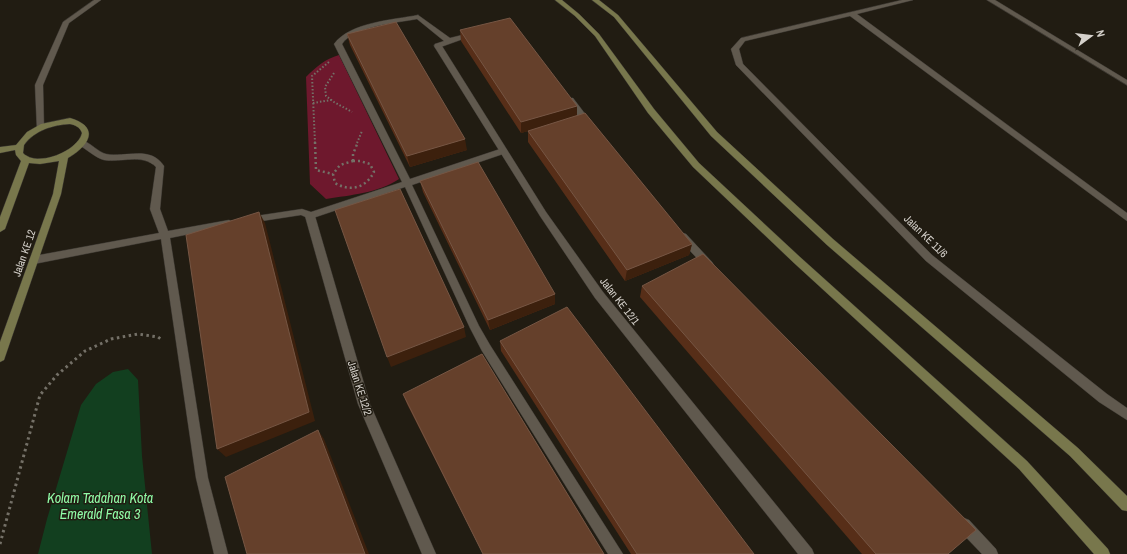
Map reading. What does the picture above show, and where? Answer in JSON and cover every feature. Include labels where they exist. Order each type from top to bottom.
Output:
[{"type":"main road","points":[[558,0],[577,15],[597,35],[651,111],[696,165],[797,260],[1023,465],[1103,554]]},
{"type":"main road","points":[[595,0],[616,16],[714,134],[830,242],[1074,452],[1127,506]]},
{"type":"main road","points":[[60,122],[78,123],[84,126],[86,136],[82,143],[64,156],[36,162],[20,157],[18,147],[22,141],[40,128],[60,122]]},
{"type":"main road","points":[[0,150],[18,147]]},
{"type":"main road","name":"Jalan KE 12","points":[[0,357],[57,194],[64,156]]},
{"type":"main road","points":[[0,229],[26,160]]},
{"type":"street","points":[[40,128],[39,85],[66,22],[98,0]]},
{"type":"street","points":[[852,14],[910,0]]},
{"type":"street","points":[[990,0],[1127,83]]},
{"type":"street","points":[[852,14],[1127,218]]},
{"type":"street","name":"Jalan KE 11/6","points":[[852,14],[743,39],[735,49],[740,65],[929,258],[1097,393],[1127,415]]},
{"type":"street","points":[[483,32],[449,41],[418,17],[347,34],[338,44],[407,183],[475,328],[486,348],[616,554]]},
{"type":"street","name":"Jalan KE 12/1","points":[[449,41],[438,46],[543,214],[599,295],[807,554]]},
{"type":"street","points":[[566,95],[594,132]]},
{"type":"street","points":[[82,143],[104,157],[136,156],[153,159],[160,166],[155,209],[165,235],[202,478],[220,554]]},
{"type":"street","points":[[34,260],[239,222],[302,212],[310,216],[503,151]]},
{"type":"street","name":"Jalan KE 12/2","points":[[310,216],[364,404],[429,554]]},
{"type":"street","points":[[677,230],[714,270]]},
{"type":"street","points":[[959,520],[991,554]]},
{"type":"path","points":[[331,60],[312,76],[316,170],[333,174]]},
{"type":"path","points":[[328,62],[332,65]]},
{"type":"path","points":[[336,71],[324,88],[326,95],[330,100],[356,115]]},
{"type":"path","points":[[313,103],[330,100]]},
{"type":"path","points":[[353,161],[353,154],[362,134],[362,128]]},
{"type":"path","points":[[353,161],[365,162],[373,168],[374,172],[373,176],[365,184],[352,188],[339,186],[335,183],[333,174],[340,166],[353,161]]},
{"type":"path","points":[[0,544],[40,395],[57,375],[85,351],[111,339],[138,334],[158,337],[168,344]]},
{"type":"shaded area","points":[[339,55],[399,179],[391,184],[355,195],[326,199],[310,184],[306,77],[321,64]]},
{"type":"water","name":"Kolam Tadahan Kota Emerald Fasa 3","points":[[128,369],[138,380],[142,456],[152,554],[38,554],[81,405],[96,384],[113,372]]},
{"type":"building","points":[[510,18],[577,106],[521,122],[460,30]]},
{"type":"building","points":[[396,22],[465,139],[407,156],[347,34]]},
{"type":"building","points":[[585,113],[692,244],[627,270],[528,131]]},
{"type":"building","points":[[478,162],[555,294],[488,320],[420,181]]},
{"type":"building","points":[[400,189],[464,327],[387,357],[335,210]]},
{"type":"building","points":[[259,212],[309,412],[217,449],[186,235]]},
{"type":"building","points":[[703,254],[976,530],[948,554],[876,554],[642,286]]},
{"type":"building","points":[[567,307],[754,554],[637,554],[500,341]]},
{"type":"building","points":[[482,354],[604,554],[483,554],[403,394]]},
{"type":"building","points":[[318,430],[365,554],[247,554],[225,477]]}]
